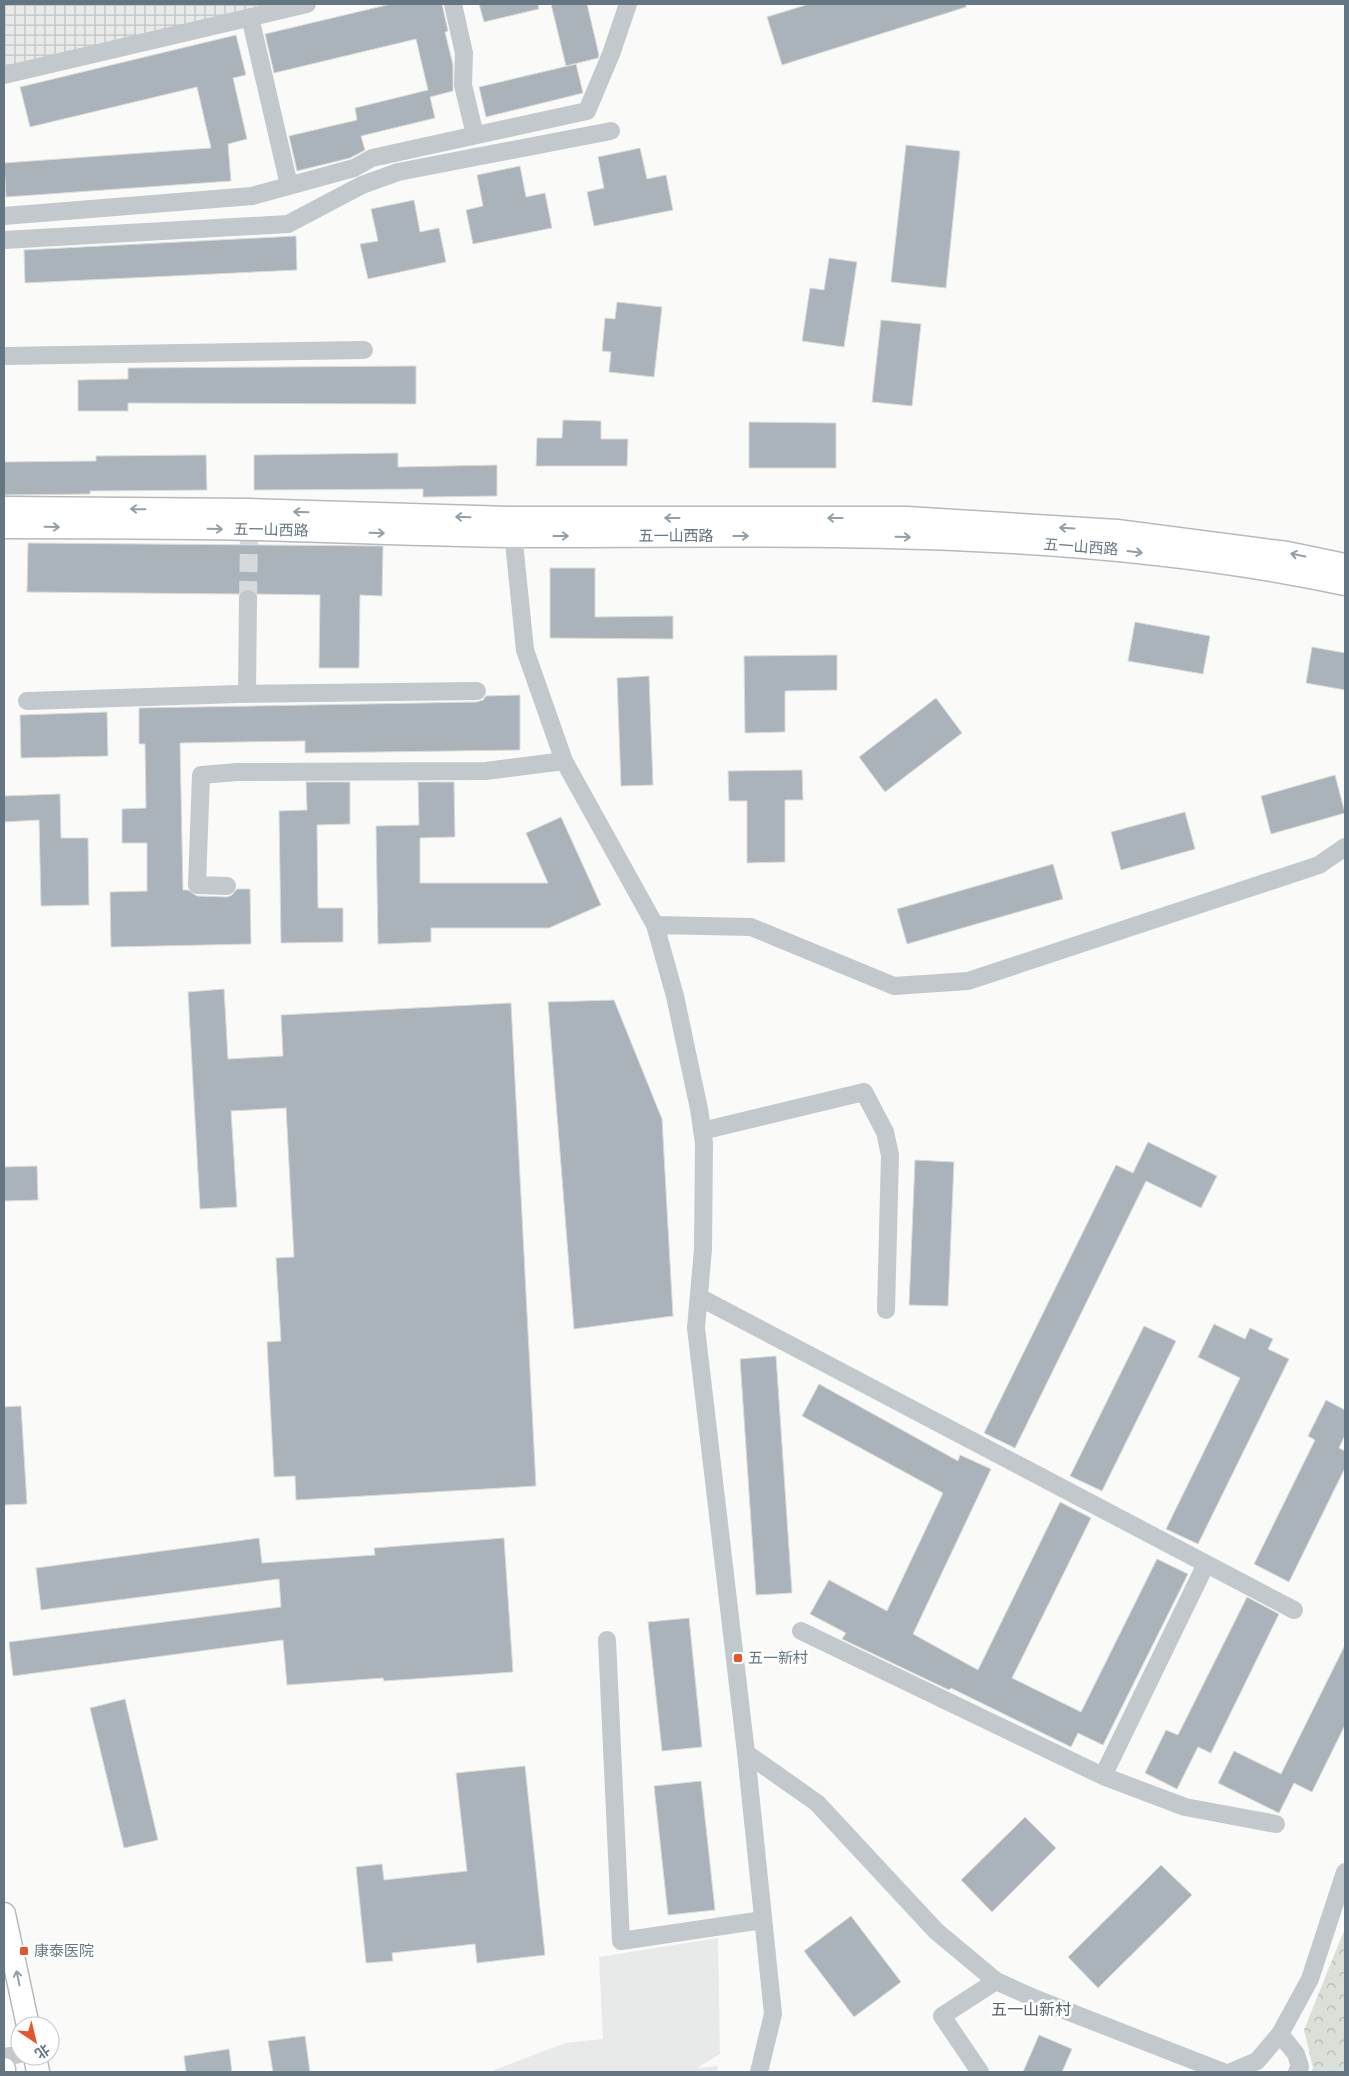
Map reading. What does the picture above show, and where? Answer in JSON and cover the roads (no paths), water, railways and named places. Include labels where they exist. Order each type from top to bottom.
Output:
[{"type":"main road","name":"五一山西路","points":[[4,508],[249,510],[512,527],[908,536],[1116,549],[1283,571],[1345,584]]},
{"type":"main road","name":"五一山西路","points":[[4,526],[249,535],[907,518],[1117,531],[1287,553],[1345,565]]},
{"type":"main road","points":[[4,1914],[26,2016]]},
{"type":"street","points":[[4,75],[307,4]]},
{"type":"street","points":[[453,4],[464,53],[463,85],[475,135]]},
{"type":"street","points":[[4,216],[252,196],[354,168],[372,158],[587,111],[628,4]]},
{"type":"street","points":[[250,17],[289,185]]},
{"type":"street","points":[[4,240],[288,224],[362,185],[398,172],[611,131]]},
{"type":"street","points":[[4,356],[364,350]]},
{"type":"street","points":[[512,527],[524,650],[564,762],[655,925],[675,996],[704,1143],[703,1249],[696,1328],[746,1753],[773,2014],[759,2072]]},
{"type":"street","points":[[247,694],[248,599]]},
{"type":"street","points":[[27,700],[247,694],[477,691]]},
{"type":"street","points":[[227,886],[197,885],[201,775],[238,772],[486,771],[564,762]]},
{"type":"street","points":[[655,925],[751,927],[894,986],[968,982],[1319,865],[1345,847]]},
{"type":"street","points":[[702,1131],[864,1092],[885,1132],[890,1155],[886,1310]]},
{"type":"street","points":[[699,1297],[1294,1610]]},
{"type":"street","points":[[1103,1776],[1206,1564]]},
{"type":"street","points":[[801,1631],[1103,1776],[1185,1808],[1276,1824]]},
{"type":"street","points":[[607,1640],[621,1941],[763,1920]]},
{"type":"street","points":[[746,1753],[817,1803],[936,1931],[996,1980],[1036,1999],[1223,2072]]},
{"type":"street","points":[[1231,2072],[1257,2061],[1280,2034],[1310,1979],[1345,1872]]},
{"type":"street","points":[[980,2072],[942,2016],[996,1980]]},
{"type":"street","points":[[1280,2034],[1296,2054],[1300,2067],[1297,2072]]},
{"type":"tunnel","points":[[248,599],[249,541]]},
{"type":"place","name":"五一新村","points":[[738,1658]]},
{"type":"place","name":"康泰医院","points":[[24,1951]]},
{"type":"district","name":"五一山新村","points":[[1031,2009]]}]
